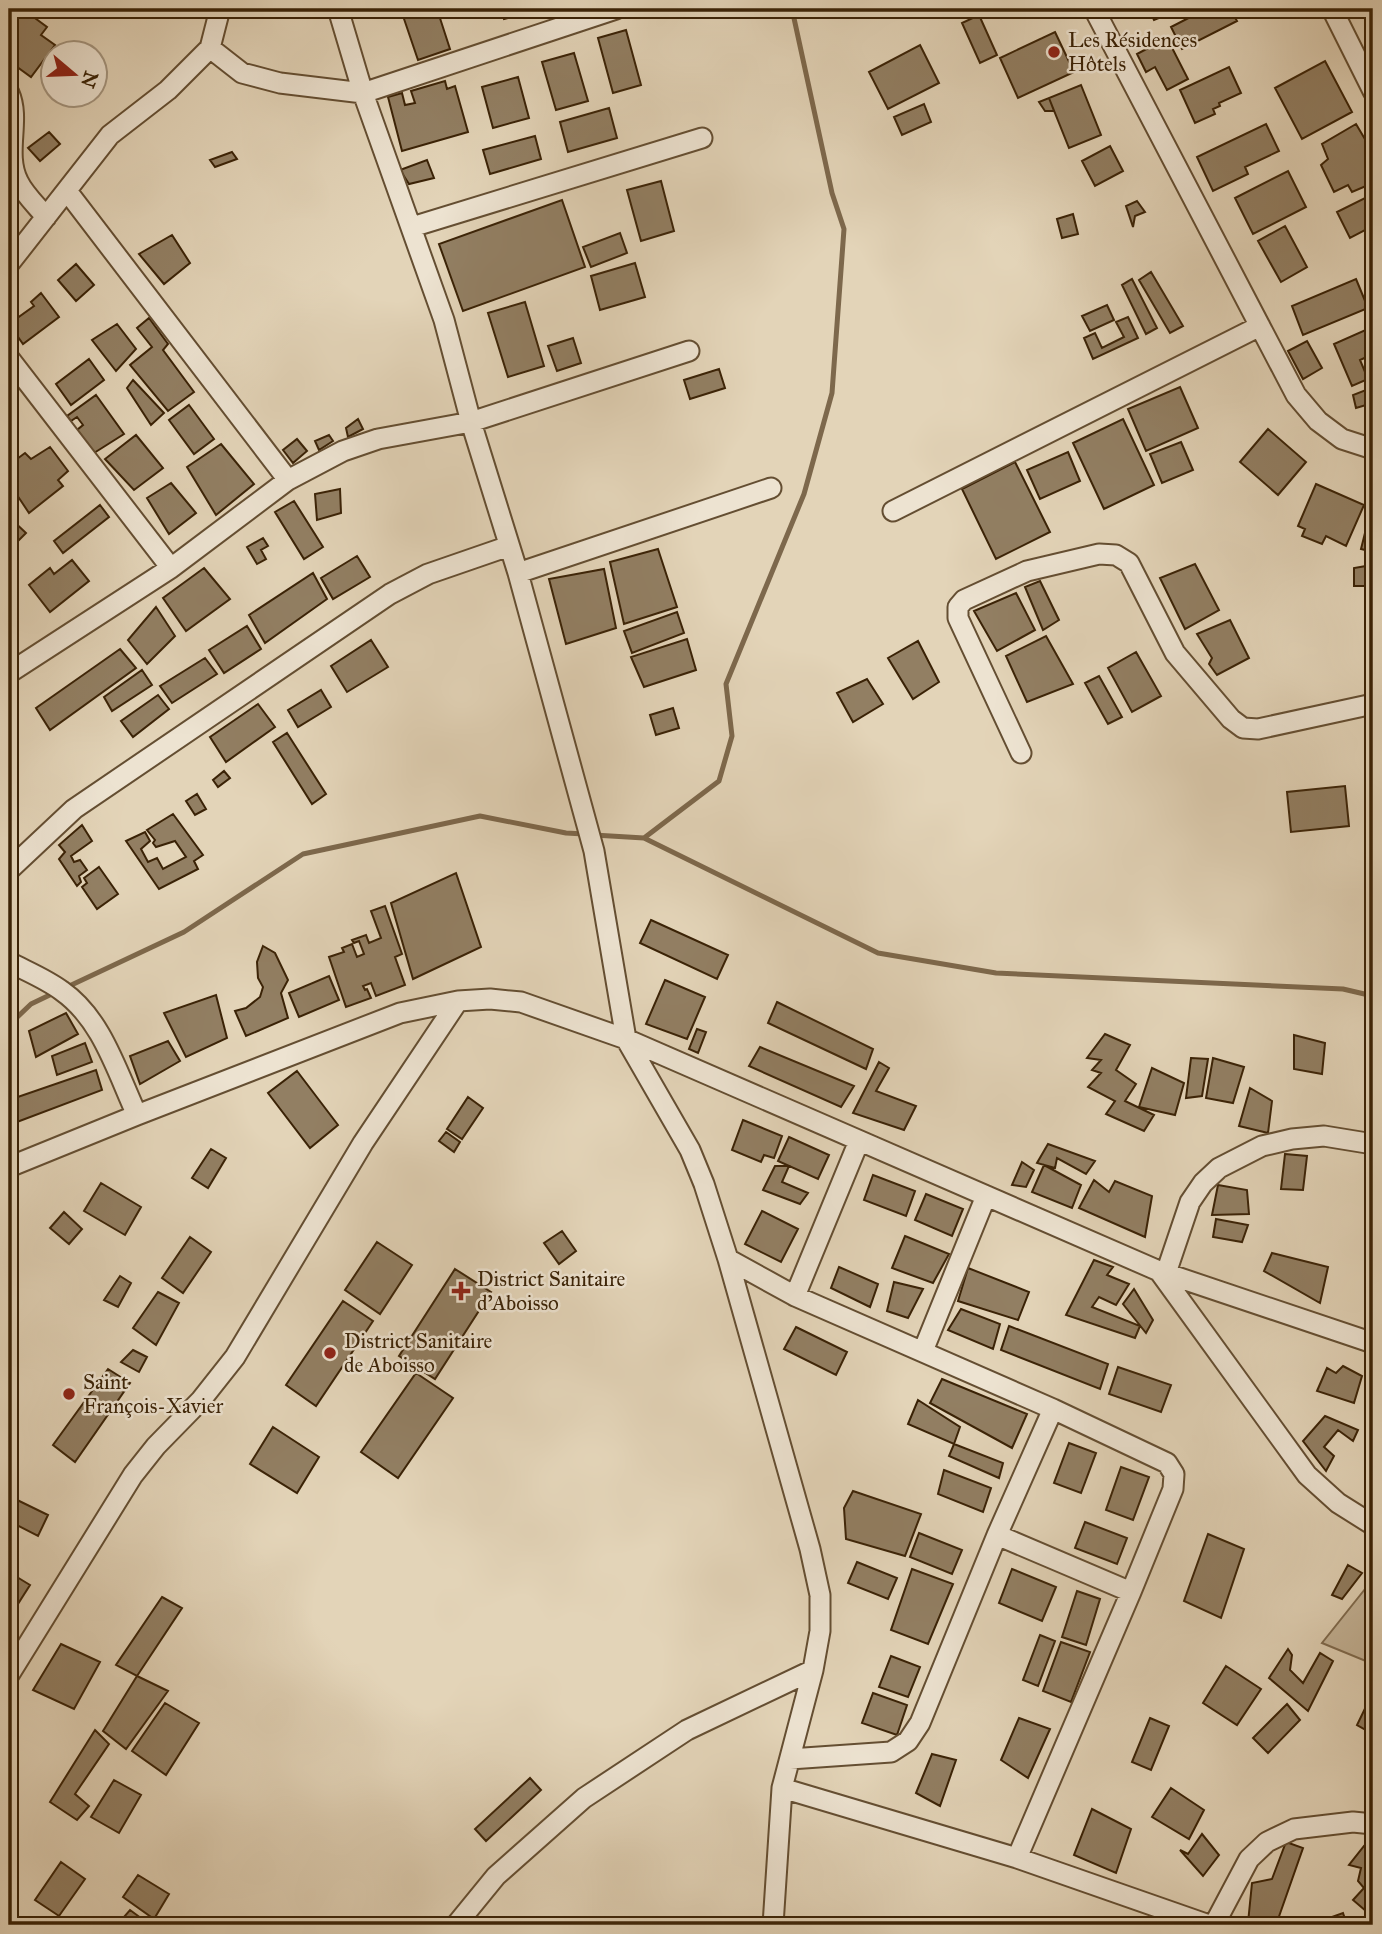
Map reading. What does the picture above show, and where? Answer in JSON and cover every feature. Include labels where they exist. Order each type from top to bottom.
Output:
[{"type":"street","points":[[9,264],[110,135],[168,90],[210,48],[220,9]]},
{"type":"street","points":[[338,9],[363,93],[444,320],[471,422],[518,573],[594,851],[626,1039],[690,1150],[704,1184],[728,1259],[810,1549],[820,1595],[820,1631],[813,1670],[782,1788],[773,1925]]},
{"type":"street","points":[[210,48],[242,73],[280,83],[363,93],[616,9]]},
{"type":"street","points":[[1094,9],[1296,395],[1318,421],[1342,439],[1373,449]]},
{"type":"street","points":[[1332,9],[1373,91]]},
{"type":"street","points":[[9,93],[14,108],[12,151],[18,182],[46,217]]},
{"type":"street","points":[[412,227],[702,138]]},
{"type":"street","points":[[66,191],[288,480]]},
{"type":"street","points":[[893,511],[1260,326]]},
{"type":"street","points":[[9,673],[171,569],[288,480],[343,451],[378,439],[471,422],[689,351]]},
{"type":"street","points":[[9,358],[171,569]]},
{"type":"street","points":[[518,573],[771,488]]},
{"type":"street","points":[[9,870],[74,809],[390,594],[428,574],[509,546]]},
{"type":"street","points":[[1021,753],[958,618],[958,607],[964,600],[1027,571],[1099,554],[1116,555],[1129,563],[1175,653],[1231,719],[1242,728],[1258,729],[1373,704]]},
{"type":"street","points":[[9,962],[62,991],[83,1010],[99,1031],[136,1115]]},
{"type":"street","points":[[9,1167],[400,1013],[458,1001],[489,999],[520,1002],[626,1039],[1162,1272],[1373,1343]]},
{"type":"street","points":[[9,1675],[133,1475],[156,1446],[201,1400],[235,1357],[363,1143],[458,1001]]},
{"type":"street","points":[[1162,1272],[1190,1202],[1203,1183],[1219,1168],[1262,1146],[1292,1139],[1324,1136],[1373,1144]]},
{"type":"street","points":[[795,1296],[859,1141]]},
{"type":"street","points":[[923,1351],[986,1196]]},
{"type":"street","points":[[728,1259],[795,1296],[1167,1462],[1174,1474],[1173,1489],[1131,1592],[1017,1858]]},
{"type":"street","points":[[1162,1272],[1307,1475],[1338,1503],[1373,1523]]},
{"type":"street","points":[[790,1759],[891,1752],[908,1741],[920,1723],[997,1535],[1053,1409]]},
{"type":"street","points":[[997,1535],[1131,1592]]},
{"type":"street","points":[[456,1925],[496,1876],[584,1798],[687,1730],[813,1670]]},
{"type":"street","points":[[782,1788],[1017,1858],[1212,1925],[1249,1860],[1267,1842],[1294,1829],[1353,1822],[1373,1824]]},
{"type":"shaded area","points":[[1373,1579],[1373,1664],[1322,1643]]},
{"type":"building","points":[[414,9],[437,9],[450,49],[418,60],[402,13]]},
{"type":"building","points":[[501,9],[545,9],[504,19]]},
{"type":"building","points":[[1149,9],[1181,9],[1154,20]]},
{"type":"building","points":[[1206,9],[1230,9],[1237,21],[1182,49],[1171,27]]},
{"type":"building","points":[[24,10],[47,27],[41,35],[45,38],[38,38],[38,68],[31,77],[9,61],[9,31]]},
{"type":"building","points":[[979,15],[997,55],[980,63],[962,23]]},
{"type":"building","points":[[626,30],[641,85],[613,93],[598,38]]},
{"type":"building","points":[[1055,32],[1074,72],[1018,98],[1000,58]]},
{"type":"building","points":[[1167,38],[1188,79],[1167,90],[1155,67],[1146,72],[1137,54]]},
{"type":"building","points":[[920,45],[939,83],[888,109],[869,72]]},
{"type":"building","points":[[574,53],[588,101],[556,110],[542,62]]},
{"type":"building","points":[[1325,61],[1352,112],[1302,139],[1275,88]]},
{"type":"building","points":[[1229,67],[1241,93],[1219,103],[1220,106],[1213,109],[1215,114],[1195,123],[1180,90]]},
{"type":"building","points":[[518,77],[529,118],[493,128],[482,87]]},
{"type":"building","points":[[445,81],[447,89],[455,86],[468,132],[402,151],[388,97],[402,93],[405,105],[415,103],[411,91]]},
{"type":"building","points":[[1081,85],[1101,135],[1069,148],[1049,98]]},
{"type":"building","points":[[1049,98],[1054,111],[1045,111],[1039,102]]},
{"type":"building","points":[[924,104],[931,122],[902,135],[894,117]]},
{"type":"building","points":[[609,108],[617,138],[568,152],[560,122]]},
{"type":"building","points":[[1266,124],[1279,151],[1245,167],[1248,174],[1213,191],[1197,157]]},
{"type":"building","points":[[1356,124],[1372,151],[1366,154],[1373,169],[1373,183],[1352,192],[1348,185],[1334,192],[1321,165],[1328,159],[1322,144]]},
{"type":"building","points":[[49,132],[60,144],[40,161],[28,148]]},
{"type":"building","points":[[535,136],[541,159],[490,174],[483,150]]},
{"type":"building","points":[[1110,146],[1123,171],[1095,186],[1082,161]]},
{"type":"building","points":[[232,152],[237,159],[215,167],[210,160]]},
{"type":"building","points":[[427,160],[434,178],[409,184],[400,170]]},
{"type":"building","points":[[1288,171],[1306,207],[1253,234],[1235,198]]},
{"type":"building","points":[[661,181],[674,231],[641,241],[627,190]]},
{"type":"building","points":[[1373,194],[1373,226],[1350,238],[1337,212]]},
{"type":"building","points":[[562,200],[585,267],[463,311],[439,244]]},
{"type":"building","points":[[1137,201],[1145,212],[1135,216],[1133,227],[1126,206]]},
{"type":"building","points":[[1073,214],[1078,234],[1062,238],[1057,219]]},
{"type":"building","points":[[1285,226],[1307,267],[1281,282],[1258,241]]},
{"type":"building","points":[[620,233],[627,253],[591,267],[583,247]]},
{"type":"building","points":[[172,235],[190,263],[164,284],[139,254]]},
{"type":"building","points":[[635,263],[645,297],[600,310],[591,276]]},
{"type":"building","points":[[76,264],[94,285],[76,301],[58,280]]},
{"type":"building","points":[[1151,272],[1183,326],[1170,333],[1139,280]]},
{"type":"building","points":[[1132,279],[1157,328],[1146,334],[1122,285]]},
{"type":"building","points":[[1356,279],[1368,308],[1303,335],[1292,306]]},
{"type":"building","points":[[41,293],[59,317],[23,344],[9,324],[34,306],[31,302]]},
{"type":"building","points":[[525,302],[544,366],[508,377],[488,313]]},
{"type":"building","points":[[1107,305],[1114,320],[1090,331],[1082,316]]},
{"type":"building","points":[[1128,317],[1138,338],[1093,359],[1084,338],[1095,333],[1102,348],[1124,337],[1116,322]]},
{"type":"building","points":[[149,318],[168,344],[163,350],[194,392],[168,411],[130,365],[152,347],[137,328]]},
{"type":"building","points":[[117,324],[136,349],[116,371],[92,340]]},
{"type":"building","points":[[1370,328],[1373,335],[1373,354],[1360,360],[1368,379],[1352,386],[1334,344]]},
{"type":"building","points":[[573,338],[581,363],[557,371],[548,346]]},
{"type":"building","points":[[1307,341],[1322,368],[1303,379],[1288,351]]},
{"type":"building","points":[[89,359],[104,380],[71,405],[56,384]]},
{"type":"building","points":[[719,369],[725,388],[690,399],[684,380]]},
{"type":"building","points":[[133,380],[164,413],[151,425],[127,388]]},
{"type":"building","points":[[1180,387],[1198,428],[1146,451],[1128,409]]},
{"type":"building","points":[[1371,388],[1373,403],[1356,408],[1353,395]]},
{"type":"building","points":[[96,395],[124,434],[94,453],[77,430],[83,425],[77,417],[71,421],[67,416]]},
{"type":"building","points":[[189,405],[214,439],[194,454],[169,420]]},
{"type":"building","points":[[358,419],[363,429],[348,437],[346,428]]},
{"type":"building","points":[[1123,419],[1154,485],[1104,509],[1073,443]]},
{"type":"building","points":[[1268,429],[1306,462],[1278,495],[1240,462]]},
{"type":"building","points":[[136,435],[163,468],[134,490],[105,459]]},
{"type":"building","points":[[329,435],[333,441],[319,450],[315,441]]},
{"type":"building","points":[[297,439],[307,451],[293,463],[283,450]]},
{"type":"building","points":[[1181,442],[1193,470],[1162,483],[1150,454]]},
{"type":"building","points":[[221,444],[254,484],[216,515],[187,467]]},
{"type":"building","points":[[50,447],[68,471],[58,480],[63,486],[29,513],[9,483],[9,465],[25,453],[31,459]]},
{"type":"building","points":[[1068,452],[1080,481],[1040,499],[1027,470]]},
{"type":"building","points":[[1015,462],[1050,532],[996,559],[962,489]]},
{"type":"building","points":[[171,483],[196,513],[169,534],[147,498]]},
{"type":"building","points":[[1316,484],[1364,505],[1346,546],[1326,536],[1322,544],[1302,536],[1305,529],[1298,526]]},
{"type":"building","points":[[340,489],[341,513],[317,520],[315,494]]},
{"type":"building","points":[[294,501],[323,547],[304,559],[275,512]]},
{"type":"building","points":[[1373,501],[1373,552],[1361,549]]},
{"type":"building","points":[[100,505],[109,517],[63,553],[54,541]]},
{"type":"building","points":[[9,517],[26,533],[9,550]]},
{"type":"building","points":[[263,538],[268,546],[261,550],[266,559],[257,564],[247,547]]},
{"type":"building","points":[[658,549],[677,607],[624,624],[610,562]]},
{"type":"building","points":[[357,556],[370,577],[333,599],[321,578]]},
{"type":"building","points":[[72,560],[89,581],[50,612],[29,585],[50,568],[54,574]]},
{"type":"building","points":[[1195,564],[1219,610],[1185,629],[1160,578]]},
{"type":"building","points":[[1366,566],[1366,586],[1354,586],[1354,568]]},
{"type":"building","points":[[204,568],[230,599],[186,631],[163,598]]},
{"type":"building","points":[[604,569],[616,628],[566,644],[549,579]]},
{"type":"building","points":[[313,573],[327,599],[265,643],[249,615]]},
{"type":"building","points":[[1040,581],[1059,620],[1043,630],[1025,587]]},
{"type":"building","points":[[1016,593],[1035,630],[997,651],[974,611]]},
{"type":"building","points":[[156,607],[175,636],[147,664],[128,640]]},
{"type":"building","points":[[677,612],[684,633],[632,653],[624,631]]},
{"type":"building","points":[[1230,620],[1249,658],[1217,675],[1209,664],[1212,658],[1197,634]]},
{"type":"building","points":[[247,626],[261,649],[224,673],[209,650]]},
{"type":"building","points":[[1046,636],[1073,684],[1027,702],[1006,656]]},
{"type":"building","points":[[687,639],[696,670],[644,687],[631,657]]},
{"type":"building","points":[[371,640],[388,667],[347,692],[331,666]]},
{"type":"building","points":[[918,641],[939,682],[913,699],[888,658]]},
{"type":"building","points":[[120,649],[136,668],[50,730],[36,708]]},
{"type":"building","points":[[1136,652],[1161,696],[1132,712],[1108,668]]},
{"type":"building","points":[[205,658],[217,674],[172,703],[160,686]]},
{"type":"building","points":[[142,670],[152,685],[112,711],[104,697]]},
{"type":"building","points":[[1099,676],[1122,717],[1108,724],[1085,683]]},
{"type":"building","points":[[867,679],[883,704],[853,722],[837,693]]},
{"type":"building","points":[[321,690],[331,707],[298,727],[288,710]]},
{"type":"building","points":[[158,695],[169,709],[133,737],[121,721]]},
{"type":"building","points":[[258,704],[275,727],[226,762],[210,737]]},
{"type":"building","points":[[673,708],[679,728],[656,735],[650,715]]},
{"type":"building","points":[[287,733],[326,794],[312,804],[273,742]]},
{"type":"building","points":[[224,771],[230,778],[218,787],[213,780]]},
{"type":"building","points":[[1345,786],[1349,826],[1291,832],[1287,792]]},
{"type":"building","points":[[197,794],[206,809],[195,815],[186,801]]},
{"type":"building","points":[[173,814],[203,855],[194,861],[198,869],[159,889],[126,841],[145,832],[150,841],[141,849],[148,862],[157,858],[163,869],[186,857],[175,841],[156,847],[153,843],[155,840],[147,830]]},
{"type":"building","points":[[82,825],[92,841],[71,856],[74,862],[80,860],[87,870],[79,876],[81,882],[77,886],[59,859],[65,852],[59,845]]},
{"type":"building","points":[[99,867],[118,894],[97,909],[82,887],[87,883],[84,878]]},
{"type":"building","points":[[456,873],[481,947],[413,979],[391,903]]},
{"type":"building","points":[[385,906],[402,954],[395,957],[405,985],[376,996],[371,983],[363,986],[371,998],[346,1007],[329,957],[344,952],[342,948],[352,944],[357,957],[364,954],[359,941],[354,943],[352,940],[366,935],[369,943],[381,938],[371,911]]},
{"type":"building","points":[[651,920],[728,955],[717,979],[640,943]]},
{"type":"building","points":[[263,946],[275,953],[288,980],[281,993],[288,1018],[246,1036],[235,1011],[246,1008],[260,997],[263,987],[258,978],[257,962]]},
{"type":"building","points":[[329,976],[339,1000],[299,1017],[289,993]]},
{"type":"building","points":[[665,980],[705,997],[687,1039],[646,1024]]},
{"type":"building","points":[[216,995],[227,1038],[186,1057],[164,1013]]},
{"type":"building","points":[[777,1002],[873,1049],[866,1069],[768,1023]]},
{"type":"building","points":[[66,1013],[78,1034],[36,1057],[29,1031]]},
{"type":"building","points":[[697,1029],[706,1032],[698,1053],[689,1049]]},
{"type":"building","points":[[1105,1034],[1130,1045],[1116,1070],[1136,1084],[1125,1101],[1154,1115],[1144,1131],[1106,1114],[1115,1101],[1088,1087],[1101,1073],[1092,1070],[1101,1060],[1087,1058]]},
{"type":"building","points":[[1294,1035],[1325,1043],[1322,1074],[1294,1069]]},
{"type":"building","points":[[168,1041],[180,1061],[140,1084],[130,1056]]},
{"type":"building","points":[[85,1043],[92,1062],[57,1075],[52,1056]]},
{"type":"building","points":[[760,1047],[854,1086],[841,1107],[749,1066]]},
{"type":"building","points":[[1191,1058],[1208,1059],[1202,1096],[1186,1098]]},
{"type":"building","points":[[1213,1058],[1244,1067],[1233,1103],[1206,1098]]},
{"type":"building","points":[[879,1062],[889,1068],[876,1091],[916,1106],[904,1130],[853,1113]]},
{"type":"building","points":[[1152,1068],[1184,1083],[1175,1115],[1139,1107]]},
{"type":"building","points":[[96,1070],[102,1090],[9,1125],[9,1100]]},
{"type":"building","points":[[297,1071],[338,1125],[310,1148],[268,1093]]},
{"type":"building","points":[[1250,1088],[1272,1101],[1268,1133],[1239,1126]]},
{"type":"building","points":[[468,1097],[483,1108],[462,1139],[447,1129]]},
{"type":"building","points":[[743,1120],[782,1136],[774,1158],[764,1155],[761,1162],[732,1150]]},
{"type":"building","points":[[446,1132],[460,1142],[454,1152],[439,1141]]},
{"type":"building","points":[[789,1137],[829,1155],[818,1179],[778,1161]]},
{"type":"building","points":[[1048,1144],[1095,1161],[1086,1174],[1057,1158],[1055,1168],[1037,1163]]},
{"type":"building","points":[[211,1149],[226,1158],[208,1188],[192,1178]]},
{"type":"building","points":[[1285,1154],[1307,1156],[1303,1190],[1281,1189]]},
{"type":"building","points":[[1022,1162],[1034,1170],[1026,1187],[1012,1185]]},
{"type":"building","points":[[1044,1165],[1081,1185],[1072,1208],[1032,1192]]},
{"type":"building","points":[[775,1166],[789,1166],[782,1182],[808,1193],[800,1204],[763,1190]]},
{"type":"building","points":[[873,1175],[915,1191],[906,1216],[864,1200]]},
{"type":"building","points":[[1094,1180],[1109,1192],[1115,1181],[1152,1196],[1145,1237],[1079,1208]]},
{"type":"building","points":[[101,1183],[141,1207],[125,1235],[84,1211]]},
{"type":"building","points":[[1218,1185],[1247,1190],[1249,1214],[1212,1215]]},
{"type":"building","points":[[926,1194],[963,1209],[952,1236],[915,1220]]},
{"type":"building","points":[[762,1211],[798,1229],[781,1262],[745,1244]]},
{"type":"building","points":[[64,1212],[82,1229],[69,1244],[50,1228]]},
{"type":"building","points":[[1216,1219],[1248,1225],[1242,1242],[1213,1237]]},
{"type":"building","points":[[562,1231],[576,1251],[559,1264],[544,1243]]},
{"type":"building","points":[[905,1236],[949,1254],[933,1283],[892,1268]]},
{"type":"building","points":[[190,1237],[211,1252],[183,1293],[162,1278]]},
{"type":"building","points":[[377,1242],[412,1265],[380,1314],[345,1290]]},
{"type":"building","points":[[1272,1253],[1328,1267],[1320,1303],[1264,1271]]},
{"type":"building","points":[[1094,1260],[1113,1267],[1107,1275],[1129,1284],[1116,1305],[1099,1297],[1092,1307],[1140,1326],[1135,1338],[1066,1315]]},
{"type":"building","points":[[839,1267],[878,1284],[870,1307],[831,1288]]},
{"type":"building","points":[[968,1268],[1029,1292],[1018,1320],[958,1301]]},
{"type":"building","points":[[455,1269],[491,1292],[435,1379],[399,1356]]},
{"type":"building","points":[[120,1276],[131,1283],[118,1307],[104,1300]]},
{"type":"building","points":[[894,1282],[923,1289],[908,1318],[887,1311]]},
{"type":"building","points":[[1134,1289],[1153,1320],[1146,1333],[1123,1304]]},
{"type":"building","points":[[158,1292],[179,1303],[156,1345],[133,1328]]},
{"type":"building","name":"District Sanitaire de Aboisso","points":[[343,1301],[373,1321],[316,1406],[286,1385]]},
{"type":"building","points":[[961,1309],[1000,1324],[993,1349],[948,1330]]},
{"type":"building","points":[[1009,1326],[1108,1364],[1100,1389],[1001,1350]]},
{"type":"building","points":[[796,1327],[847,1352],[836,1375],[784,1349]]},
{"type":"building","points":[[133,1350],[147,1357],[139,1372],[121,1362]]},
{"type":"building","points":[[1343,1366],[1362,1376],[1354,1403],[1317,1391],[1327,1368],[1336,1373]]},
{"type":"building","points":[[1118,1367],[1171,1385],[1161,1412],[1109,1394]]},
{"type":"building","points":[[108,1369],[130,1383],[75,1462],[53,1445]]},
{"type":"building","points":[[416,1373],[453,1398],[398,1478],[361,1452]]},
{"type":"building","points":[[942,1379],[1027,1414],[1012,1448],[930,1403]]},
{"type":"building","points":[[918,1400],[960,1427],[954,1444],[908,1424]]},
{"type":"building","points":[[1325,1416],[1358,1430],[1353,1441],[1338,1430],[1324,1447],[1334,1456],[1326,1471],[1303,1441]]},
{"type":"building","points":[[273,1427],[319,1457],[297,1493],[250,1464]]},
{"type":"building","points":[[1069,1443],[1096,1453],[1081,1493],[1054,1483]]},
{"type":"building","points":[[954,1444],[1003,1463],[999,1478],[949,1456]]},
{"type":"building","points":[[1121,1467],[1149,1477],[1133,1520],[1106,1510]]},
{"type":"building","points":[[944,1470],[991,1488],[983,1512],[938,1494]]},
{"type":"building","points":[[853,1491],[921,1514],[905,1556],[846,1539],[844,1508]]},
{"type":"building","points":[[9,1496],[48,1515],[38,1536],[9,1521]]},
{"type":"building","points":[[1085,1522],[1127,1538],[1117,1564],[1075,1548]]},
{"type":"building","points":[[919,1533],[962,1550],[952,1574],[910,1557]]},
{"type":"building","points":[[1208,1534],[1244,1549],[1221,1618],[1184,1601]]},
{"type":"building","points":[[857,1562],[897,1578],[888,1599],[848,1583]]},
{"type":"building","points":[[1348,1565],[1362,1573],[1342,1599],[1332,1595]]},
{"type":"building","points":[[912,1569],[953,1584],[928,1644],[891,1630]]},
{"type":"building","points":[[1012,1569],[1056,1587],[1042,1621],[999,1603]]},
{"type":"building","points":[[12,1574],[30,1585],[9,1618],[9,1579]]},
{"type":"building","points":[[1077,1591],[1100,1599],[1086,1645],[1062,1637]]},
{"type":"building","points":[[162,1597],[182,1608],[137,1676],[116,1665]]},
{"type":"building","points":[[1040,1635],[1055,1641],[1038,1686],[1023,1680]]},
{"type":"building","points":[[1061,1642],[1090,1652],[1071,1702],[1043,1691]]},
{"type":"building","points":[[61,1644],[100,1662],[74,1709],[33,1690]]},
{"type":"building","points":[[1288,1649],[1292,1655],[1290,1670],[1303,1683],[1320,1653],[1333,1661],[1308,1711],[1269,1678]]},
{"type":"building","points":[[891,1656],[920,1667],[908,1697],[879,1687]]},
{"type":"building","points":[[1226,1666],[1261,1689],[1237,1725],[1203,1703]]},
{"type":"building","points":[[137,1676],[168,1691],[126,1749],[103,1731]]},
{"type":"building","points":[[1373,1692],[1373,1734],[1357,1725]]},
{"type":"building","points":[[873,1693],[907,1705],[897,1735],[862,1723]]},
{"type":"building","points":[[165,1703],[199,1723],[166,1775],[132,1751]]},
{"type":"building","points":[[1287,1704],[1300,1720],[1268,1753],[1253,1738]]},
{"type":"building","points":[[1019,1718],[1050,1729],[1028,1778],[1001,1760]]},
{"type":"building","points":[[1150,1718],[1169,1726],[1151,1770],[1132,1762]]},
{"type":"building","points":[[95,1730],[109,1744],[75,1794],[89,1806],[77,1820],[50,1802]]},
{"type":"building","points":[[932,1754],[956,1760],[940,1806],[916,1793]]},
{"type":"building","points":[[530,1778],[541,1790],[486,1841],[475,1829]]},
{"type":"building","points":[[114,1780],[141,1795],[119,1833],[91,1817]]},
{"type":"building","points":[[1171,1788],[1204,1810],[1189,1839],[1152,1817]]},
{"type":"building","points":[[1092,1809],[1131,1829],[1116,1873],[1074,1855]]},
{"type":"building","points":[[1202,1834],[1219,1855],[1203,1876],[1180,1850],[1188,1854]]},
{"type":"building","points":[[1286,1842],[1303,1848],[1276,1925],[1248,1923],[1252,1883],[1272,1879]]},
{"type":"building","points":[[1364,1846],[1373,1850],[1373,1917],[1353,1900],[1364,1888],[1358,1881],[1361,1868],[1349,1865]]},
{"type":"building","points":[[61,1862],[85,1879],[59,1916],[35,1900]]},
{"type":"building","points":[[138,1875],[169,1894],[154,1919],[123,1897]]},
{"type":"building","points":[[130,1910],[149,1924],[117,1925]]},
{"type":"building","points":[[1343,1913],[1347,1925],[1322,1925],[1321,1921]]},
{"type":"building","points":[[1317,1919],[1319,1925],[1297,1925]]},
{"type":"waterway","points":[[644,838],[719,781],[732,736],[726,684],[804,494],[832,393],[844,229],[832,193],[792,9]]},
{"type":"waterway","points":[[65,988],[184,932],[303,854],[480,816],[584,834]]},
{"type":"waterway","points":[[594,835],[644,838],[878,953],[996,973],[1343,989],[1373,996]]},
{"type":"waterway","points":[[9,1025],[31,1004],[56,992]]},
{"type":"place","name":"Les Résidences Hôtels","points":[[1054,52]]},
{"type":"place","name":"District Sanitaire d'Aboisso","points":[[461,1291]]},
{"type":"place","name":"District Sanitaire de Aboisso","points":[[330,1353]]},
{"type":"place","name":"Saint François-Xavier","points":[[69,1394]]}]
